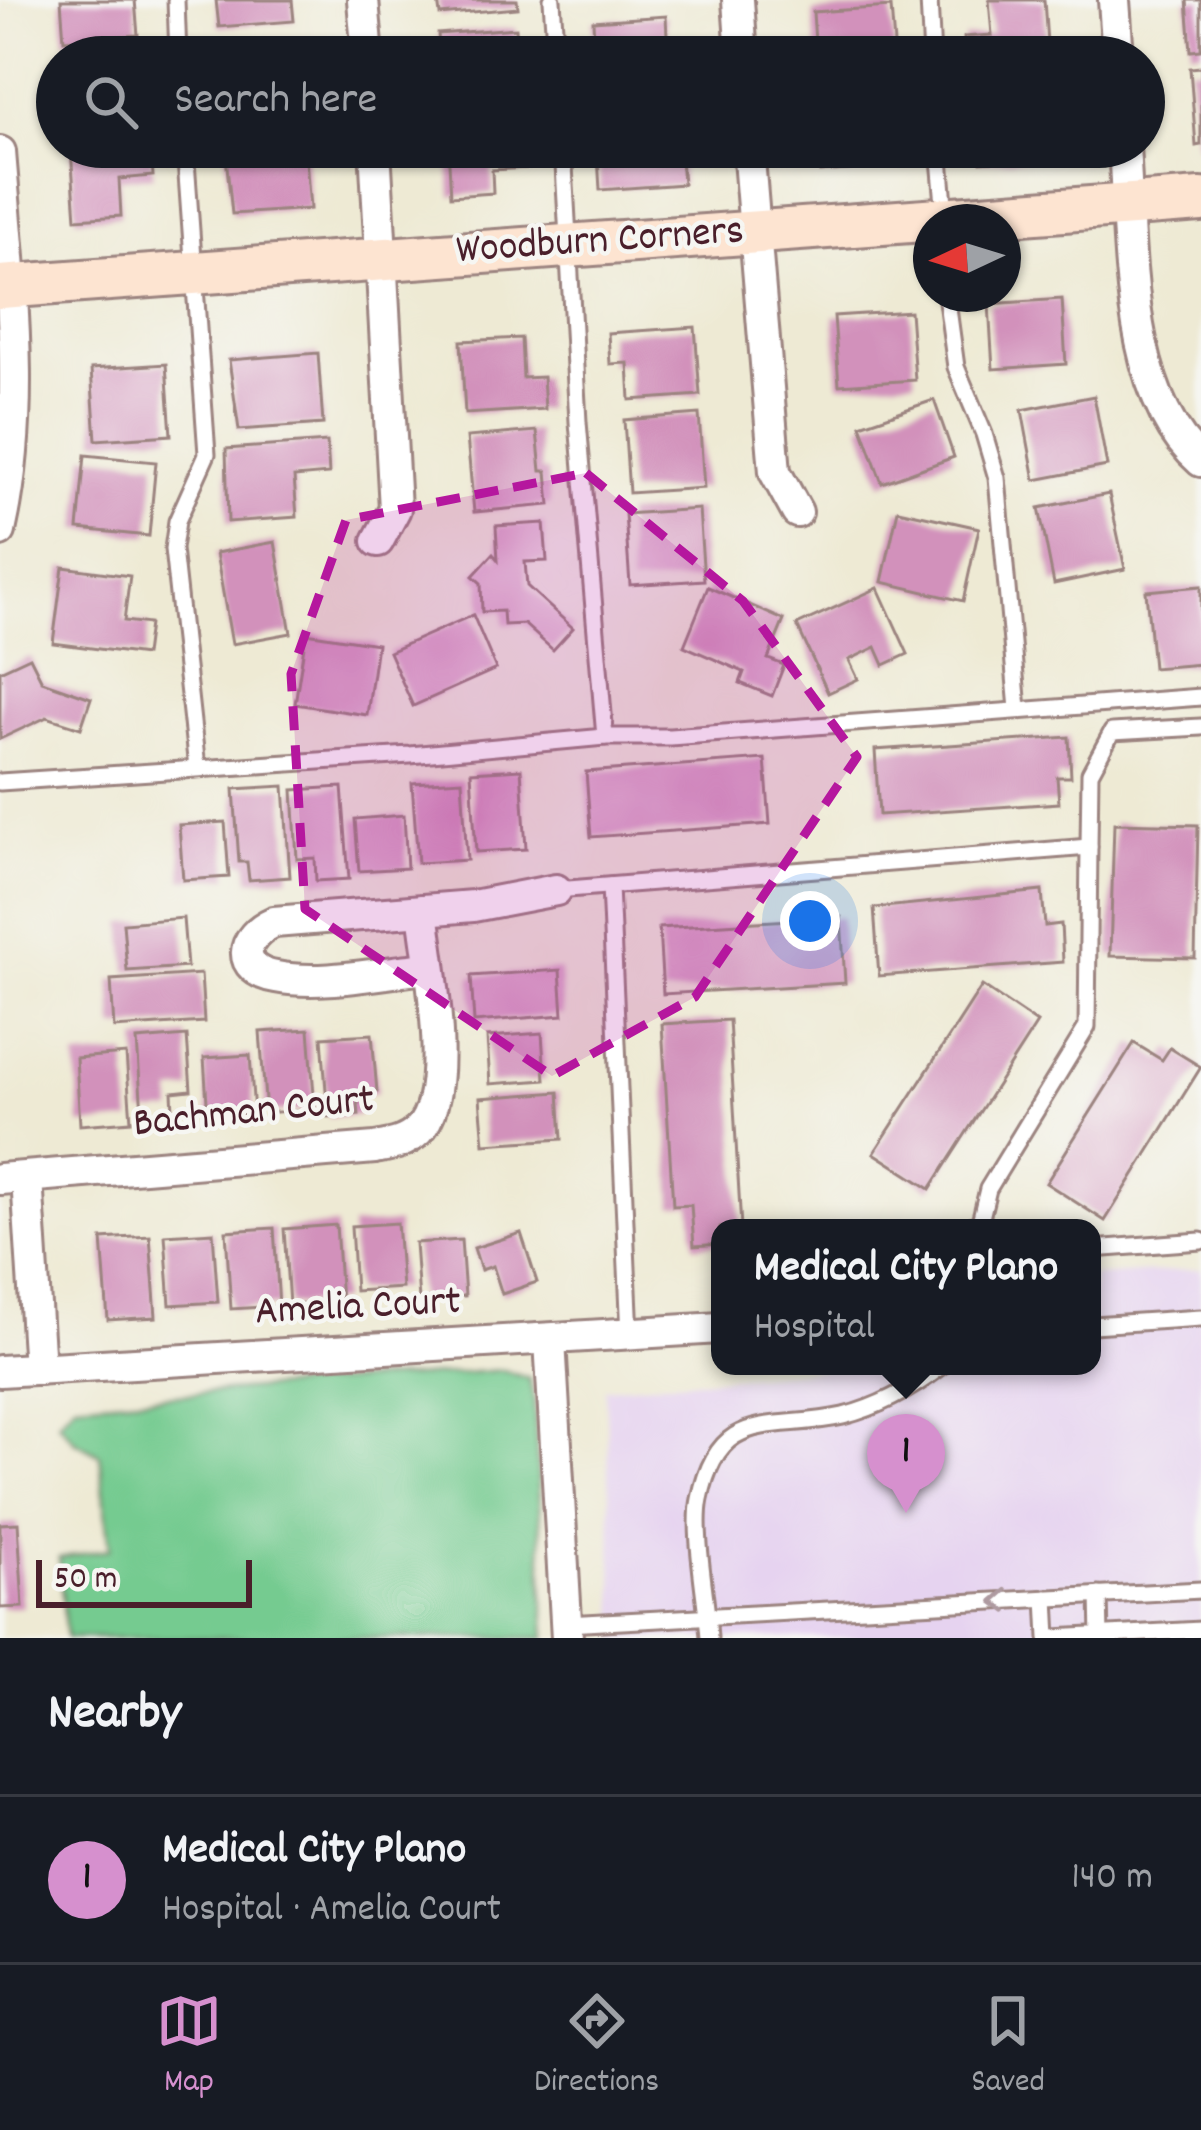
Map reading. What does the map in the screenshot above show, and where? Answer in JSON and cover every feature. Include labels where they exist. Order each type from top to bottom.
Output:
[{"type":"street","points":[[363,0],[366,36]]},
{"type":"street","points":[[738,0],[741,36]]},
{"type":"street","points":[[1114,0],[1117,36]]},
{"type":"street","points":[[0,152],[16,413],[14,458],[0,531]]},
{"type":"street","points":[[376,168],[395,509],[378,541]]},
{"type":"street","points":[[749,168],[775,472],[796,512]]},
{"type":"street","points":[[1125,168],[1142,346],[1168,418],[1201,461]]},
{"type":"street","name":"Woodburn Corners","points":[[1021,213],[1201,200]]},
{"type":"street","name":"Woodburn Corners","points":[[5,286],[913,221]]},
{"type":"street","points":[[429,968],[280,978],[252,966],[246,955],[248,941],[258,929],[274,922],[473,906],[556,890]]},
{"type":"street","name":"Bachman Court","points":[[14,1178],[396,1144],[423,1127],[437,1083],[423,910]]},
{"type":"street","points":[[14,1178],[39,1369]]},
{"type":"street","name":"Amelia Court","points":[[0,1371],[711,1329]]},
{"type":"street","points":[[550,1340],[567,1631]]},
{"type":"lane","points":[[176,0],[177,36]]},
{"type":"lane","points":[[552,0],[555,36]]},
{"type":"lane","points":[[929,0],[931,36]]},
{"type":"lane","points":[[187,168],[207,454],[176,521],[173,549],[197,768]]},
{"type":"lane","points":[[563,168],[605,737]]},
{"type":"lane","points":[[941,168],[942,204]]},
{"type":"lane","points":[[948,312],[956,367],[997,478],[1018,709]]},
{"type":"lane","points":[[0,782],[1201,697]]},
{"type":"lane","points":[[982,1219],[988,1189],[1087,1027],[1090,772],[1112,732],[1201,727]]},
{"type":"lane","points":[[556,890],[1089,847]]},
{"type":"lane","points":[[610,886],[630,1335]]},
{"type":"lane","points":[[1101,1248],[1201,1241]]},
{"type":"lane","points":[[1101,1324],[1201,1318]]},
{"type":"lane","points":[[710,1638],[698,1502],[713,1457],[738,1430],[772,1421],[841,1417],[930,1375]]},
{"type":"lane","points":[[567,1631],[708,1616],[1201,1590]]},
{"type":"lane","points":[[1099,1595],[1100,1637]]},
{"type":"lane","points":[[1046,1598],[1051,1638],[1201,1630]]},
{"type":"highlighted area","points":[[586,473],[743,601],[857,757],[695,997],[552,1076],[305,909],[291,674],[346,520]]},
{"type":"shaded area","points":[[1201,1269],[1201,1638],[616,1638],[605,1388],[759,1375],[1101,1375],[1101,1275]]},
{"type":"green space","points":[[503,1370],[529,1379],[534,1401],[546,1638],[66,1638],[59,1558],[110,1549],[100,1455],[75,1441],[58,1422],[75,1403]]},
{"type":"building","points":[[61,0],[135,0],[138,35],[64,36]]},
{"type":"building","points":[[216,0],[292,0],[294,21],[219,27]]},
{"type":"building","points":[[438,0],[517,0],[518,8],[440,15]]},
{"type":"building","points":[[989,0],[1044,0],[1047,36],[978,36],[992,35]]},
{"type":"building","points":[[1187,0],[1201,0],[1201,50],[1191,51]]},
{"type":"building","points":[[891,7],[893,36],[815,36],[813,12]]},
{"type":"building","points":[[666,16],[667,36],[594,36],[593,21]]},
{"type":"building","points":[[516,28],[517,36],[438,36]]},
{"type":"building","points":[[1201,67],[1201,145],[1196,146],[1190,68]]},
{"type":"building","points":[[72,168],[152,168],[153,176],[119,179],[121,216],[76,219]]},
{"type":"building","points":[[227,168],[307,168],[310,209],[232,214]]},
{"type":"building","points":[[449,168],[528,168],[492,170],[493,193],[451,196]]},
{"type":"building","points":[[599,168],[682,168],[683,184],[600,190]]},
{"type":"building","points":[[820,168],[874,168],[820,172]]},
{"type":"building","points":[[1062,299],[1066,364],[993,369],[989,312],[1021,312],[1021,302]]},
{"type":"building","points":[[910,311],[915,380],[839,385],[834,316]]},
{"type":"building","points":[[695,327],[700,395],[630,400],[628,363],[610,364],[608,333]]},
{"type":"building","points":[[521,338],[523,378],[543,377],[545,409],[465,414],[461,341]]},
{"type":"building","points":[[318,353],[323,424],[239,430],[229,360]]},
{"type":"building","points":[[166,364],[171,435],[96,440],[91,369]]},
{"type":"building","points":[[1094,396],[1107,466],[1035,480],[1022,410]]},
{"type":"building","points":[[934,400],[954,457],[882,483],[861,425]]},
{"type":"building","points":[[699,414],[704,488],[629,493],[624,420]]},
{"type":"building","points":[[537,431],[550,505],[474,512],[467,437]]},
{"type":"building","points":[[327,442],[329,474],[294,477],[297,517],[228,522],[226,449]]},
{"type":"building","points":[[85,455],[156,462],[149,536],[78,529]]},
{"type":"building","points":[[1109,494],[1125,569],[1054,584],[1039,508]]},
{"type":"building","points":[[699,509],[704,580],[630,585],[625,514]]},
{"type":"building","points":[[898,510],[979,528],[963,601],[882,582]]},
{"type":"building","points":[[544,523],[547,561],[525,562],[527,586],[573,628],[553,650],[524,624],[504,625],[503,611],[482,612],[481,583],[473,576],[493,554],[498,560],[496,526]]},
{"type":"building","points":[[275,542],[291,633],[232,644],[216,553]]},
{"type":"building","points":[[63,567],[130,576],[124,621],[149,624],[145,655],[53,643]]},
{"type":"building","points":[[1201,586],[1201,664],[1153,668],[1146,591]]},
{"type":"building","points":[[708,587],[784,620],[768,659],[784,665],[772,696],[740,683],[744,672],[684,646]]},
{"type":"building","points":[[878,588],[908,654],[884,665],[876,647],[849,660],[858,679],[828,693],[797,625]]},
{"type":"building","points":[[473,615],[496,669],[413,706],[389,652]]},
{"type":"building","points":[[306,633],[377,644],[367,715],[295,704]]},
{"type":"building","points":[[30,657],[42,681],[91,698],[81,728],[47,717],[0,739],[0,671]]},
{"type":"building","points":[[1069,737],[1071,777],[1057,777],[1059,803],[879,815],[875,750]]},
{"type":"building","points":[[765,759],[770,824],[591,837],[586,772]]},
{"type":"building","points":[[521,769],[526,849],[476,852],[471,772]]},
{"type":"building","points":[[462,780],[467,860],[418,863],[412,783]]},
{"type":"building","points":[[284,786],[290,877],[249,880],[247,862],[239,862],[234,789]]},
{"type":"building","points":[[342,787],[349,879],[316,881],[315,858],[297,859],[293,790]]},
{"type":"building","points":[[404,815],[407,868],[359,871],[355,819]]},
{"type":"building","points":[[225,822],[229,877],[183,880],[179,825]]},
{"type":"building","points":[[1114,823],[1198,825],[1195,958],[1110,956]]},
{"type":"building","points":[[1042,891],[1045,926],[1061,924],[1063,962],[879,976],[874,908]]},
{"type":"building","points":[[841,917],[845,983],[663,994],[659,928]]},
{"type":"building","points":[[183,918],[187,967],[127,971],[123,923]]},
{"type":"building","points":[[560,970],[563,1015],[474,1022],[471,976]]},
{"type":"building","points":[[201,974],[204,1022],[114,1028],[111,980]]},
{"type":"building","points":[[982,986],[1037,1023],[930,1189],[874,1153]]},
{"type":"building","points":[[729,1020],[740,1219],[711,1219],[711,1245],[694,1246],[691,1205],[673,1206],[662,1024]]},
{"type":"building","points":[[309,1029],[315,1109],[266,1113],[260,1032]]},
{"type":"building","points":[[542,1033],[545,1080],[490,1084],[487,1037]]},
{"type":"building","points":[[372,1034],[377,1092],[357,1094],[359,1115],[328,1117],[322,1037]]},
{"type":"building","points":[[187,1036],[191,1090],[172,1092],[173,1111],[142,1113],[137,1040]]},
{"type":"building","points":[[1134,1043],[1162,1060],[1170,1048],[1201,1067],[1105,1221],[1046,1183]]},
{"type":"building","points":[[126,1054],[131,1121],[80,1125],[76,1058]]},
{"type":"building","points":[[250,1055],[254,1114],[208,1117],[204,1058]]},
{"type":"building","points":[[559,1092],[562,1139],[484,1144],[480,1098]]},
{"type":"building","points":[[397,1223],[402,1288],[355,1291],[351,1226]]},
{"type":"building","points":[[336,1225],[341,1301],[289,1305],[284,1229]]},
{"type":"building","points":[[274,1228],[279,1306],[231,1309],[226,1231]]},
{"type":"building","points":[[213,1232],[218,1302],[170,1305],[165,1235]]},
{"type":"building","points":[[521,1233],[537,1282],[502,1294],[493,1266],[481,1270],[474,1248]]},
{"type":"building","points":[[150,1236],[156,1317],[108,1320],[102,1239]]},
{"type":"building","points":[[461,1240],[465,1296],[419,1300],[415,1243]]},
{"type":"building","points":[[18,1523],[23,1607],[0,1608],[0,1524]]},
{"type":"place","name":"Medical City Plano","points":[[906,1513]]}]
